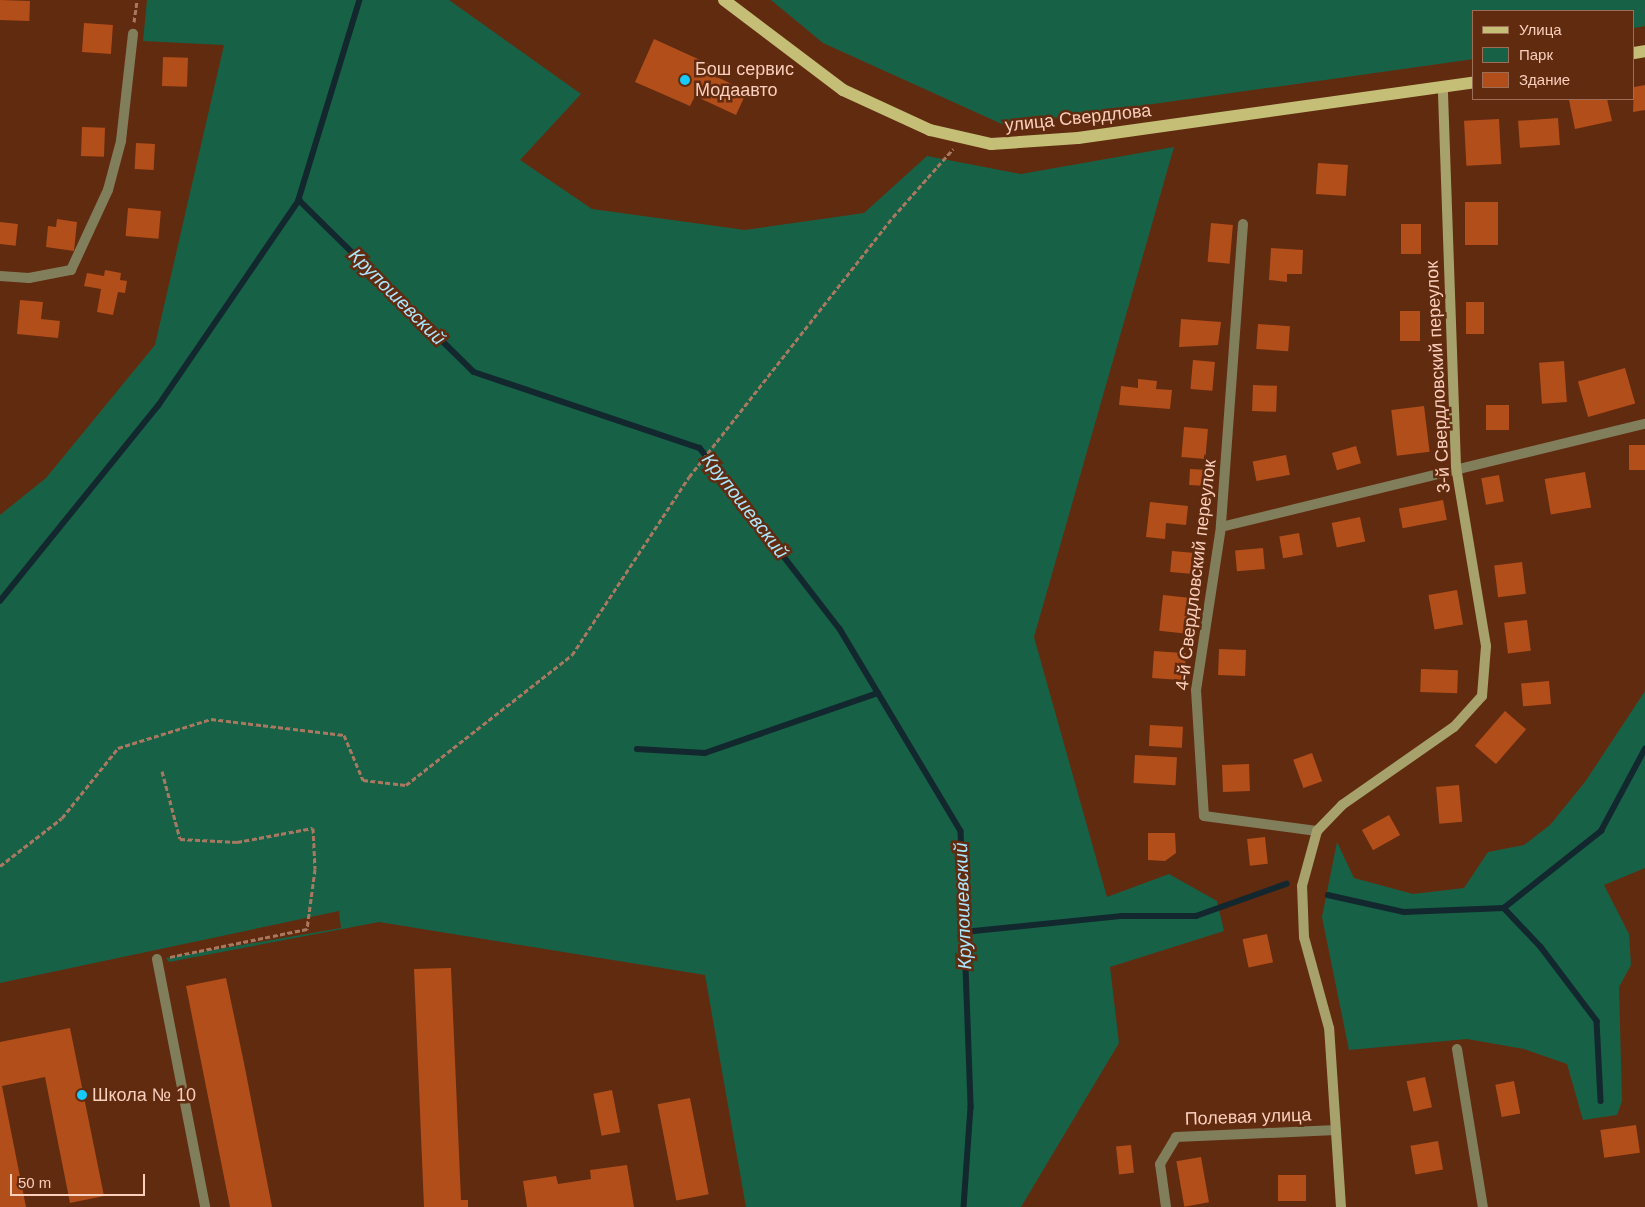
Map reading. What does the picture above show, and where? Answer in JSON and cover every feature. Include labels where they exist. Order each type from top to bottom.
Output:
[{"type":"main road","name":"улица Свердлова","points":[[724,0],[843,90],[892,114],[962,139],[1019,144],[1078,138],[1443,88],[1472,82]]},
{"type":"main road","name":"3-й Свердловский переулок","points":[[1341,1207],[1329,1028],[1304,937],[1302,886],[1317,832],[1342,805],[1454,727],[1482,696],[1486,646],[1456,466],[1443,88]]},
{"type":"street","points":[[0,276],[29,278],[71,270],[108,190],[121,141],[133,34]]},
{"type":"street","name":"4-й Свердловский переулок","points":[[1243,224],[1221,527],[1196,690],[1204,816],[1317,832]]},
{"type":"street","points":[[1221,527],[1456,466],[1645,424]]},
{"type":"street","points":[[158,959],[205,1207]]},
{"type":"street","points":[[1457,1049],[1483,1207]]},
{"type":"street","name":"Полевая улица","points":[[1166,1207],[1160,1164],[1176,1136],[1336,1130]]},
{"type":"path","points":[[133,34],[137,0]]},
{"type":"path","points":[[0,866],[62,818],[118,748],[211,719],[344,736],[363,780],[406,785],[572,655],[689,477],[893,217],[962,139]]},
{"type":"path","points":[[158,959],[307,928],[315,870],[314,828],[237,842],[180,839],[162,771]]},
{"type":"green space","points":[[147,0],[449,0],[581,94],[520,160],[592,209],[745,230],[864,213],[927,156],[1021,174],[1174,147],[1034,637],[1107,897],[1169,874],[1217,901],[1224,931],[1110,967],[1119,1043],[1021,1207],[746,1207],[705,975],[379,922],[169,962],[166,958],[341,928],[339,911],[0,983],[0,515],[46,478],[155,345],[224,45],[143,41]]},
{"type":"green space","points":[[771,0],[1645,0],[1645,26],[1635,28],[1635,10],[1472,10],[1472,59],[1004,125],[823,43]]},
{"type":"green space","points":[[1645,691],[1645,868],[1604,885],[1629,934],[1631,965],[1619,987],[1622,1101],[1617,1115],[1583,1120],[1567,1064],[1524,1049],[1467,1039],[1349,1050],[1322,917],[1337,842],[1354,878],[1413,894],[1464,888],[1488,852],[1524,845],[1550,825],[1585,782]]},
{"type":"building","points":[[0,0],[30,1],[29,21],[0,20]]},
{"type":"building","points":[[84,23],[113,25],[111,54],[82,52]]},
{"type":"building","points":[[654,39],[709,64],[706,72],[747,91],[736,115],[695,96],[690,106],[635,82]]},
{"type":"building","points":[[163,57],[188,58],[187,87],[162,86]]},
{"type":"building","points":[[1645,85],[1645,110],[1633,112],[1635,100],[1635,87]]},
{"type":"building","points":[[1569,100],[1607,100],[1612,121],[1575,129]]},
{"type":"building","points":[[1558,118],[1560,145],[1520,148],[1518,121]]},
{"type":"building","points":[[1499,119],[1501,164],[1466,166],[1464,121]]},
{"type":"building","points":[[82,127],[105,128],[104,157],[81,156]]},
{"type":"building","points":[[136,143],[155,144],[154,170],[135,169]]},
{"type":"building","points":[[1318,163],[1348,165],[1346,196],[1316,194]]},
{"type":"building","points":[[1465,202],[1498,202],[1498,245],[1465,245]]},
{"type":"building","points":[[128,208],[161,211],[158,239],[126,236]]},
{"type":"building","points":[[57,219],[77,222],[74,251],[46,247],[48,226],[56,227]]},
{"type":"building","points":[[0,222],[18,224],[16,246],[0,244]]},
{"type":"building","points":[[1211,223],[1233,225],[1230,264],[1208,262]]},
{"type":"building","points":[[1401,224],[1421,224],[1421,254],[1401,254]]},
{"type":"building","points":[[1271,248],[1303,250],[1302,274],[1287,274],[1287,282],[1269,280]]},
{"type":"building","points":[[105,270],[121,273],[120,280],[127,281],[125,293],[118,292],[113,315],[97,312],[101,289],[84,286],[87,273],[104,276]]},
{"type":"building","points":[[20,300],[43,302],[41,319],[60,321],[58,338],[17,334]]},
{"type":"building","points":[[1466,302],[1484,302],[1484,334],[1466,334]]},
{"type":"building","points":[[1400,311],[1420,311],[1420,341],[1400,341]]},
{"type":"building","points":[[1181,319],[1221,322],[1218,345],[1179,347]]},
{"type":"building","points":[[1258,324],[1290,326],[1288,351],[1256,349]]},
{"type":"building","points":[[1193,360],[1215,362],[1212,391],[1190,389]]},
{"type":"building","points":[[1564,361],[1567,402],[1542,404],[1539,363]]},
{"type":"building","points":[[1625,368],[1635,404],[1588,417],[1578,382]]},
{"type":"building","points":[[1138,379],[1157,381],[1156,389],[1172,390],[1170,409],[1119,405],[1121,386],[1138,388]]},
{"type":"building","points":[[1253,385],[1277,386],[1276,412],[1252,411]]},
{"type":"building","points":[[1486,405],[1509,405],[1509,430],[1486,430]]},
{"type":"building","points":[[1424,406],[1430,452],[1397,456],[1391,410]]},
{"type":"building","points":[[1184,427],[1208,429],[1205,459],[1181,457]]},
{"type":"building","points":[[1629,445],[1645,445],[1645,470],[1629,470]]},
{"type":"building","points":[[1356,446],[1361,463],[1337,470],[1332,453]]},
{"type":"building","points":[[1286,455],[1290,475],[1256,481],[1253,461]]},
{"type":"building","points":[[1190,469],[1208,470],[1207,486],[1189,485]]},
{"type":"building","points":[[1585,472],[1591,507],[1551,515],[1545,479]]},
{"type":"building","points":[[1499,475],[1504,502],[1486,505],[1481,478]]},
{"type":"building","points":[[1443,500],[1447,520],[1403,528],[1399,509]]},
{"type":"building","points":[[1150,502],[1188,506],[1186,525],[1166,523],[1165,539],[1146,537]]},
{"type":"building","points":[[1360,517],[1365,541],[1337,547],[1332,523]]},
{"type":"building","points":[[1299,533],[1303,555],[1283,558],[1279,536]]},
{"type":"building","points":[[1263,548],[1265,569],[1237,571],[1235,550]]},
{"type":"building","points":[[1172,551],[1195,553],[1193,574],[1170,572]]},
{"type":"building","points":[[1522,562],[1526,594],[1498,597],[1494,565]]},
{"type":"building","points":[[1457,590],[1463,624],[1435,630],[1428,595]]},
{"type":"building","points":[[1163,595],[1193,598],[1189,634],[1159,631]]},
{"type":"building","points":[[1527,620],[1531,651],[1508,654],[1504,623]]},
{"type":"building","points":[[1219,649],[1246,650],[1245,676],[1218,675]]},
{"type":"building","points":[[1154,651],[1186,653],[1184,680],[1152,678]]},
{"type":"building","points":[[1421,669],[1458,670],[1457,693],[1420,692]]},
{"type":"building","points":[[1549,681],[1551,704],[1523,706],[1521,683]]},
{"type":"building","points":[[1505,711],[1526,729],[1496,764],[1475,746]]},
{"type":"building","points":[[1150,725],[1183,727],[1182,748],[1149,746]]},
{"type":"building","points":[[1312,753],[1322,781],[1303,788],[1293,760]]},
{"type":"building","points":[[1135,755],[1177,757],[1175,785],[1134,783]]},
{"type":"building","points":[[1249,764],[1250,791],[1223,792],[1222,765]]},
{"type":"building","points":[[1459,785],[1462,822],[1439,824],[1436,787]]},
{"type":"building","points":[[1389,815],[1400,835],[1373,850],[1362,830]]},
{"type":"building","points":[[1148,833],[1175,833],[1176,853],[1165,861],[1148,860]]},
{"type":"building","points":[[1265,837],[1268,864],[1250,866],[1247,839]]},
{"type":"building","points":[[1267,934],[1273,962],[1249,968],[1243,939]]},
{"type":"building","points":[[451,968],[461,1200],[468,1200],[468,1207],[424,1207],[414,969]]},
{"type":"building","points":[[226,978],[272,1207],[230,1207],[186,986]]},
{"type":"building","points":[[70,1028],[104,1196],[70,1203],[45,1077],[2,1086],[26,1207],[0,1207],[0,1042]]},
{"type":"building","points":[[1425,1077],[1432,1107],[1413,1111],[1406,1081]]},
{"type":"building","points":[[1514,1081],[1520,1113],[1502,1117],[1495,1085]]},
{"type":"building","points":[[612,1090],[620,1132],[602,1136],[593,1094]]},
{"type":"building","points":[[690,1098],[709,1194],[676,1200],[658,1104]]},
{"type":"building","points":[[1636,1125],[1640,1153],[1604,1158],[1600,1130]]},
{"type":"building","points":[[1438,1141],[1443,1170],[1415,1174],[1410,1146]]},
{"type":"building","points":[[1131,1145],[1134,1173],[1119,1174],[1116,1147]]},
{"type":"building","points":[[1201,1157],[1209,1202],[1184,1207],[1176,1161]]},
{"type":"building","points":[[627,1165],[634,1207],[527,1207],[523,1181],[556,1176],[558,1184],[591,1179],[590,1170]]},
{"type":"building","points":[[1278,1175],[1306,1175],[1306,1201],[1278,1201]]},
{"type":"waterway","name":"Крупошевский","points":[[360,0],[299,200],[474,372],[700,448],[840,629],[961,831],[971,1107],[964,1207]]},
{"type":"waterway","points":[[0,601],[158,406],[299,200]]},
{"type":"waterway","points":[[637,749],[705,753],[878,693]]},
{"type":"waterway","points":[[1328,895],[1404,912],[1504,908],[1601,831],[1645,749]]},
{"type":"waterway","points":[[964,932],[1122,916],[1196,916],[1286,884]]},
{"type":"waterway","points":[[1504,908],[1541,947],[1597,1021],[1601,1101]]},
{"type":"place","name":"Бош сервис Модаавто","points":[[685,80]]},
{"type":"place","name":"Школа № 10","points":[[82,1095]]}]
